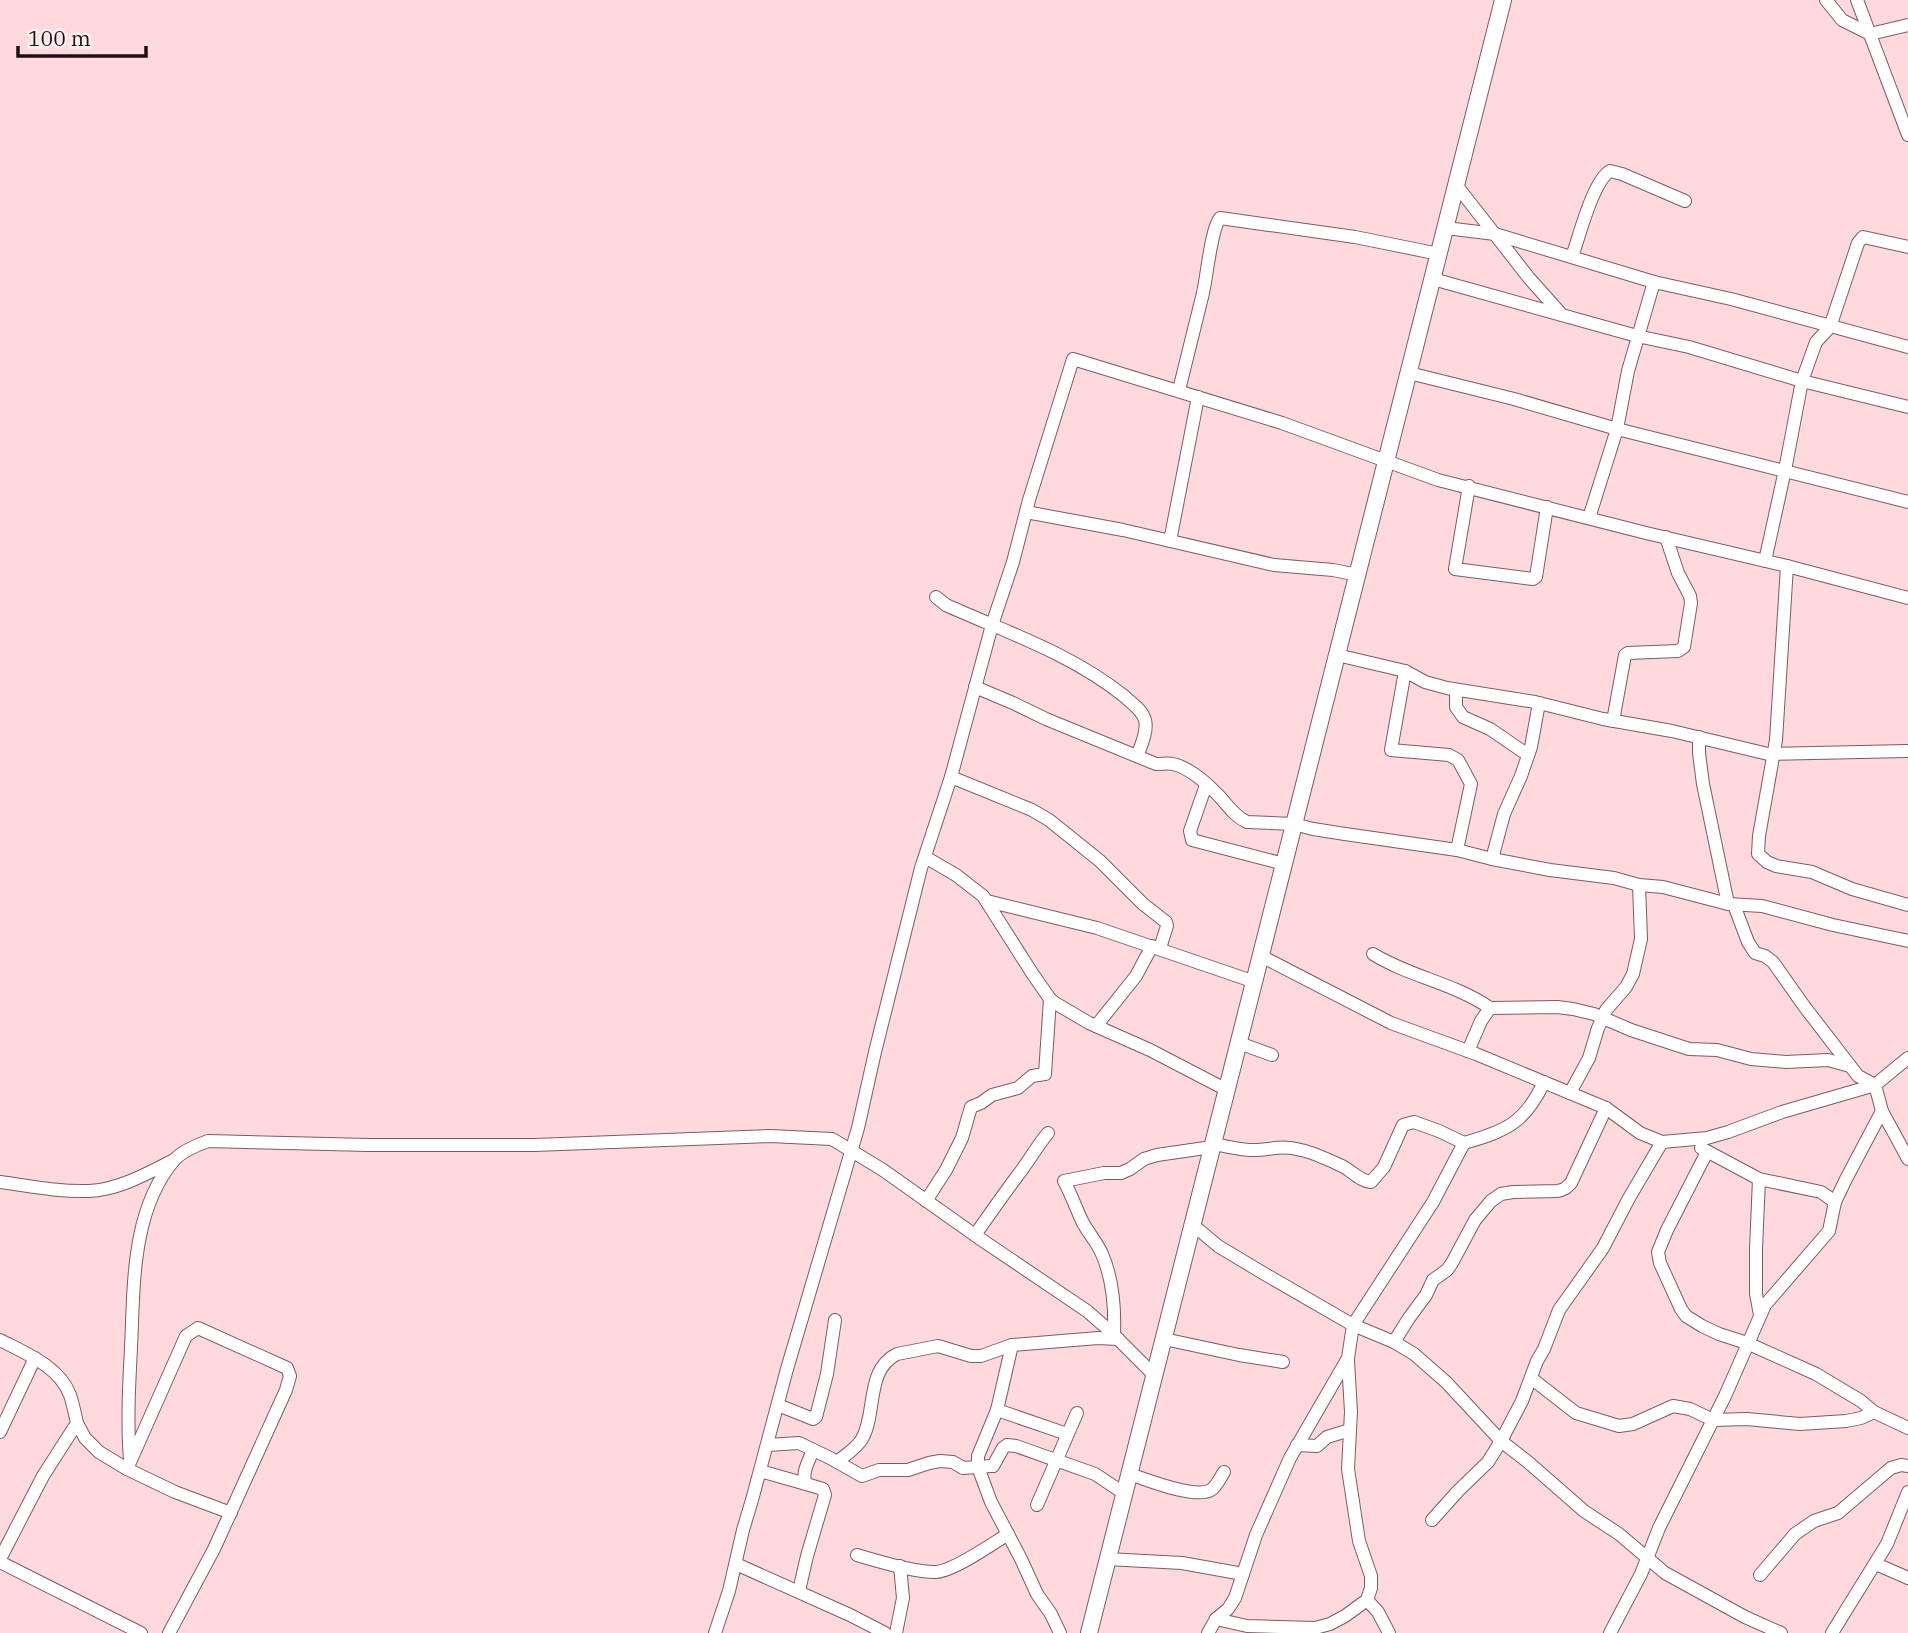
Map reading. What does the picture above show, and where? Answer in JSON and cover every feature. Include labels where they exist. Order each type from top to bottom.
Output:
[{"type":"main road","points":[[1089,1633],[1503,0]]},
{"type":"street","points":[[1826,0],[1842,20],[1870,34],[1908,25]]},
{"type":"street","points":[[1857,0],[1908,135]]},
{"type":"street","points":[[1572,257],[1597,188],[1603,175],[1610,171],[1685,201]]},
{"type":"street","points":[[1457,186],[1529,278],[1562,315]]},
{"type":"street","points":[[1179,390],[1214,233],[1220,218],[1343,235],[1440,254]]},
{"type":"street","points":[[1446,228],[1495,234],[1654,282],[1731,299],[1908,347]]},
{"type":"street","points":[[1765,561],[1802,380],[1816,342],[1830,327],[1860,239],[1868,237],[1908,247]]},
{"type":"street","points":[[1433,279],[1908,407]]},
{"type":"street","points":[[1589,518],[1617,429],[1628,371],[1654,282]]},
{"type":"street","points":[[1809,320],[1816,342]]},
{"type":"street","points":[[715,1633],[851,1149],[925,857],[1073,359],[1293,427],[1428,477],[1908,598]]},
{"type":"street","points":[[1409,373],[1514,399],[1617,429],[1908,502]]},
{"type":"street","points":[[1170,541],[1198,397]]},
{"type":"street","points":[[1469,486],[1454,569],[1533,579],[1536,577],[1547,507]]},
{"type":"street","points":[[1026,512],[1123,530],[1274,565],[1358,575]]},
{"type":"street","points":[[1614,721],[1625,655],[1678,651],[1684,647],[1690,596],[1671,555],[1667,537]]},
{"type":"street","points":[[1787,566],[1779,713],[1758,853],[1762,859],[1776,866],[1812,872],[1852,889],[1908,905]]},
{"type":"street","points":[[936,597],[946,605],[1059,653],[1110,685],[1137,707],[1146,722],[1137,756]]},
{"type":"street","points":[[1337,655],[1405,671],[1425,682],[1456,690],[1539,703],[1756,752],[1774,754],[1908,751]]},
{"type":"street","points":[[1405,671],[1391,750],[1449,755],[1458,760],[1471,784],[1457,850]]},
{"type":"street","points":[[975,687],[1156,764],[1175,765],[1187,770],[1242,820],[1251,823],[1294,824],[1334,833],[1457,850],[1550,870],[1614,878],[1731,904],[1762,906],[1908,941]]},
{"type":"street","points":[[1456,690],[1456,707],[1462,717],[1490,729],[1528,755]]},
{"type":"street","points":[[1492,859],[1504,814],[1528,755],[1539,703]]},
{"type":"street","points":[[1699,737],[1703,784],[1731,904],[1748,942],[1755,953],[1773,962],[1858,1076],[1875,1085],[1882,1111],[1908,1159]]},
{"type":"street","points":[[951,776],[1032,810],[1049,820],[1068,833],[1143,904],[1167,922],[1156,947],[1096,1026]]},
{"type":"street","points":[[1206,785],[1190,831],[1192,840],[1284,864]]},
{"type":"street","points":[[925,857],[956,875],[983,896],[1050,999],[1096,1026],[1150,1050],[1227,1090]]},
{"type":"street","points":[[1570,1093],[1589,1058],[1606,1010],[1626,987],[1633,974],[1641,939],[1639,885]]},
{"type":"street","points":[[987,901],[1097,928],[1255,982]]},
{"type":"street","points":[[1373,954],[1490,1008],[1557,1007],[1594,1014],[1663,1042],[1689,1049],[1717,1050],[1751,1059],[1786,1062],[1828,1060],[1850,1066]]},
{"type":"street","points":[[1261,956],[1391,1023],[1468,1051],[1606,1108],[1640,1133],[1662,1143],[1707,1138],[1782,1112],[1875,1085],[1908,1058]]},
{"type":"street","points":[[926,1200],[946,1170],[962,1138],[971,1107],[998,1093],[1018,1088],[1032,1076],[1045,1074],[1050,999]]},
{"type":"street","points":[[1468,1051],[1490,1008]]},
{"type":"street","points":[[1238,1043],[1272,1055]]},
{"type":"street","points":[[1216,1619],[1247,1626],[1315,1628],[1345,1616],[1367,1600],[1371,1588],[1370,1576],[1359,1541],[1350,1491],[1348,1461],[1351,1403],[1348,1358],[1353,1325],[1433,1202],[1464,1143],[1501,1130],[1517,1121],[1531,1107],[1544,1082]]},
{"type":"street","points":[[1394,1342],[1433,1280],[1452,1263],[1475,1220],[1491,1201],[1500,1194],[1513,1192],[1564,1190],[1571,1183],[1606,1108]]},
{"type":"street","points":[[1610,1633],[1641,1574],[1659,1528],[1713,1420],[1765,1305],[1829,1231],[1835,1202],[1882,1111]]},
{"type":"street","points":[[1116,1337],[1115,1312],[1102,1255],[1083,1223],[1064,1181],[1121,1172],[1157,1155],[1212,1145],[1256,1150],[1270,1147],[1298,1149],[1344,1167],[1368,1182],[1376,1178],[1384,1167],[1403,1125],[1414,1122],[1464,1143]]},
{"type":"street","points":[[975,1235],[1048,1133]]},
{"type":"street","points":[[0,1182],[67,1191],[90,1191],[129,1182],[175,1160],[185,1152],[213,1141],[535,1145],[770,1136],[824,1137],[839,1142],[883,1170],[1087,1311],[1155,1376]]},
{"type":"street","points":[[1685,1140],[1759,1179],[1821,1192],[1835,1202]]},
{"type":"street","points":[[1432,1520],[1488,1462],[1501,1441],[1522,1401],[1559,1310],[1603,1248],[1662,1143]]},
{"type":"street","points":[[1707,1152],[1658,1252],[1660,1263],[1681,1310],[1686,1316],[1719,1334],[1787,1359],[1825,1379],[1874,1412],[1908,1428]]},
{"type":"street","points":[[128,1464],[135,1267],[152,1197],[175,1160]]},
{"type":"street","points":[[1759,1179],[1756,1294],[1760,1315]]},
{"type":"street","points":[[1192,1224],[1218,1246],[1353,1325],[1394,1342],[1414,1354],[1446,1382],[1501,1441],[1584,1511],[1619,1534],[1647,1559],[1675,1578],[1781,1633]]},
{"type":"street","points":[[778,1405],[807,1418],[816,1417],[827,1374],[835,1320]]},
{"type":"street","points":[[128,1464],[186,1336],[191,1331],[198,1328],[287,1368],[290,1376],[286,1390],[214,1549],[169,1633]]},
{"type":"street","points":[[836,1462],[863,1437],[875,1379],[892,1357],[938,1346],[971,1356],[981,1356],[1012,1345],[1116,1337]]},
{"type":"street","points":[[1164,1339],[1283,1362]]},
{"type":"street","points":[[0,1340],[36,1358],[54,1372],[69,1393],[77,1423],[85,1438],[99,1452],[128,1464],[175,1492],[231,1513]]},
{"type":"street","points":[[1012,1345],[997,1410],[979,1450],[978,1467],[988,1495],[1037,1594],[1060,1633]]},
{"type":"street","points":[[0,1432],[36,1358]]},
{"type":"street","points":[[1208,1633],[1216,1619],[1235,1598],[1266,1511],[1297,1445],[1348,1358]]},
{"type":"street","points":[[1531,1378],[1576,1413],[1619,1426],[1633,1424],[1673,1406],[1690,1409],[1713,1420],[1747,1419],[1800,1424],[1846,1421],[1874,1412]]},
{"type":"street","points":[[997,1410],[1067,1434]]},
{"type":"street","points":[[1037,1505],[1077,1413]]},
{"type":"street","points":[[77,1423],[43,1476],[0,1561],[141,1633]]},
{"type":"street","points":[[1297,1445],[1317,1446],[1327,1437],[1350,1430]]},
{"type":"street","points":[[768,1445],[799,1443],[862,1476],[879,1470],[908,1470],[940,1461],[953,1462],[962,1468],[993,1465],[1003,1448],[1007,1445],[1016,1446],[1095,1474],[1125,1494]]},
{"type":"street","points":[[806,1484],[804,1475],[813,1450]]},
{"type":"street","points":[[1760,1575],[1795,1534],[1814,1521],[1838,1513],[1891,1468],[1908,1466]]},
{"type":"street","points":[[761,1471],[822,1489],[825,1495],[799,1591]]},
{"type":"street","points":[[1130,1474],[1185,1492],[1205,1492],[1214,1488],[1224,1472]]},
{"type":"street","points":[[1832,1633],[1887,1544],[1908,1492]]},
{"type":"street","points":[[857,1555],[934,1572],[944,1570],[1008,1534]]},
{"type":"street","points":[[1107,1559],[1182,1563],[1243,1574]]},
{"type":"street","points":[[736,1564],[886,1633]]},
{"type":"street","points":[[1876,1564],[1908,1578]]},
{"type":"street","points":[[896,1633],[902,1598],[900,1566]]},
{"type":"street","points":[[1367,1600],[1378,1612],[1389,1633]]}]
